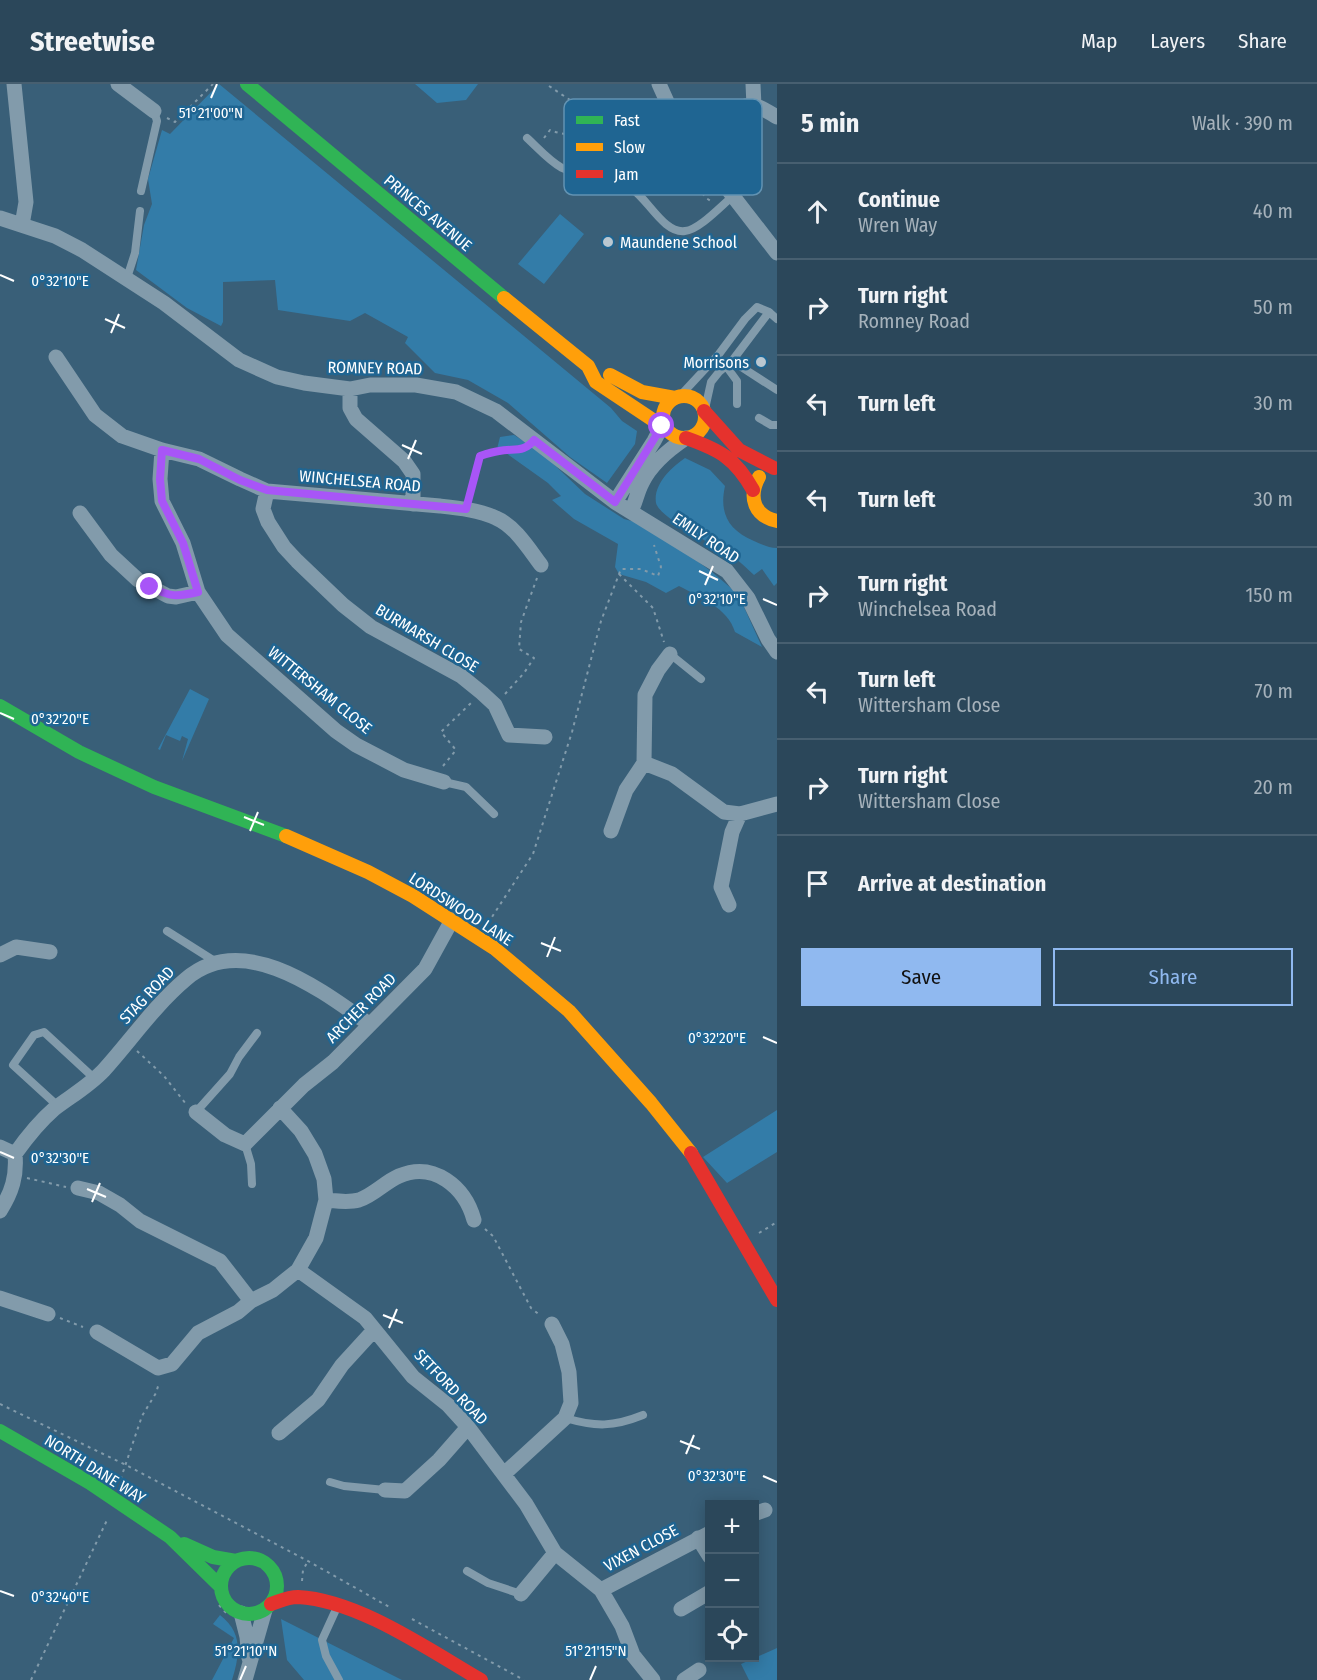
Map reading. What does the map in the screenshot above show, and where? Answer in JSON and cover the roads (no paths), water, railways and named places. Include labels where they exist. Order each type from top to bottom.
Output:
[{"type":"street","points":[[118,84],[154,111]]},
{"type":"street","name":"PRINCES AVENUE","points":[[247,84],[588,366],[596,382],[679,438],[711,446],[726,454],[741,470],[753,490]]},
{"type":"street","points":[[659,84],[666,99]]},
{"type":"street","points":[[753,84],[754,99]]},
{"type":"street","points":[[9,89],[25,182],[26,202],[22,225]]},
{"type":"street","points":[[762,110],[777,117]]},
{"type":"street","points":[[733,196],[777,253]]},
{"type":"street","name":"ROMNEY ROAD","points":[[0,218],[55,236],[82,250],[127,278],[239,360],[277,377],[350,389],[416,385],[456,392],[496,411],[615,502]]},
{"type":"street","name":"WINCHELSEA ROAD","points":[[56,357],[95,414],[122,436],[162,450],[199,459],[240,480],[267,490],[466,509],[497,518],[519,536],[541,565]]},
{"type":"street","name":"PRINCES AVENUE","points":[[588,366],[601,369],[639,391],[677,398],[693,398],[729,442],[742,454],[776,466]]},
{"type":"street","points":[[350,389],[350,408],[357,419],[404,461],[412,474],[413,504]]},
{"type":"street","points":[[615,502],[664,426],[665,408],[677,398]]},
{"type":"street","points":[[631,511],[640,485],[649,471],[665,453],[700,431],[705,420],[704,411]]},
{"type":"street","name":"WITTERSHAM CLOSE","points":[[162,450],[160,479],[162,501],[183,543],[198,592],[227,635],[336,731],[356,745],[404,770],[440,780]]},
{"type":"street","name":"PRINCES AVENUE","points":[[776,466],[760,476],[752,498],[765,518],[777,521]]},
{"type":"street","name":"BURMARSH CLOSE","points":[[267,490],[263,509],[268,522],[284,547],[343,605],[371,627],[461,676],[495,705],[509,735],[545,737]]},
{"type":"street","name":"EMILY ROAD","points":[[615,502],[711,560],[731,575],[748,598],[777,652]]},
{"type":"street","points":[[80,513],[111,555],[138,580],[168,596],[176,597],[198,592]]},
{"type":"street","points":[[611,831],[626,790],[644,763],[645,696],[658,670],[670,654]]},
{"type":"street","name":"LORDSWOOD LANE","points":[[0,706],[91,758],[172,794],[252,821],[324,850],[386,881],[452,920],[518,967],[569,1011],[686,1145],[777,1300]]},
{"type":"street","points":[[644,763],[672,774],[720,811],[740,814],[777,804]]},
{"type":"street","points":[[729,905],[721,887],[732,832],[740,814]]},
{"type":"street","name":"ARCHER ROAD","points":[[245,1144],[304,1085],[333,1062],[425,969],[452,920]]},
{"type":"street","points":[[0,955],[16,947],[50,952]]},
{"type":"street","name":"STAG ROAD","points":[[15,1154],[31,1131],[95,1079],[187,977],[209,963],[256,962],[288,974],[321,990],[369,1024]]},
{"type":"street","points":[[97,1332],[158,1368],[172,1364],[198,1333],[273,1290],[297,1270],[316,1238],[326,1200],[324,1179],[315,1154],[301,1131],[280,1108]]},
{"type":"street","points":[[196,1112],[225,1135],[245,1144]]},
{"type":"street","points":[[0,1147],[15,1154],[16,1175],[10,1195],[0,1211]]},
{"type":"street","points":[[326,1200],[347,1202],[360,1200],[400,1176],[419,1172],[442,1177],[454,1185],[470,1206],[474,1220]]},
{"type":"street","points":[[78,1188],[99,1193],[140,1221],[220,1261],[251,1301]]},
{"type":"street","name":"SETFORD ROAD","points":[[297,1270],[365,1318],[413,1377],[448,1405],[468,1427],[526,1504],[555,1553],[601,1590],[622,1626],[633,1655],[653,1680]]},
{"type":"street","points":[[0,1298],[48,1314]]},
{"type":"street","points":[[504,1474],[566,1418],[571,1403],[569,1372],[562,1344],[552,1324]]},
{"type":"street","points":[[279,1433],[318,1400],[342,1365],[374,1330]]},
{"type":"street","points":[[385,1490],[405,1491],[440,1460],[468,1427]]},
{"type":"street","name":"NORTH DANE WAY","points":[[0,1431],[90,1483],[170,1537],[213,1557],[236,1561],[257,1558],[274,1571],[299,1578],[337,1603],[388,1628],[481,1680]]},
{"type":"street","name":"VIXEN CLOSE","points":[[601,1590],[704,1535],[709,1554]]},
{"type":"street","name":"NORTH DANE WAY","points":[[170,1537],[221,1587],[229,1606],[241,1613],[253,1614],[286,1598],[297,1596],[337,1603]]},
{"type":"street","points":[[521,1594],[555,1553]]},
{"type":"street","points":[[221,1587],[222,1577],[227,1568],[236,1561]]},
{"type":"street","points":[[247,1673],[268,1607],[278,1588],[274,1571]]},
{"type":"street","points":[[681,1610],[705,1595]]},
{"type":"street","points":[[241,1613],[249,1649],[247,1673]]},
{"type":"street","points":[[684,1680],[699,1670]]},
{"type":"lane","points":[[141,191],[157,121],[154,111]]},
{"type":"lane","points":[[527,138],[564,169]]},
{"type":"lane","points":[[640,195],[653,211],[676,230],[685,231],[697,226],[733,196]]},
{"type":"lane","points":[[127,278],[135,253],[140,211]]},
{"type":"lane","points":[[677,398],[719,354],[757,308],[769,312],[777,319]]},
{"type":"lane","points":[[704,411],[711,382],[729,364],[769,312]]},
{"type":"lane","points":[[729,364],[777,390]]},
{"type":"lane","points":[[729,364],[737,381],[737,404]]},
{"type":"lane","points":[[759,418],[771,425],[777,425]]},
{"type":"lane","points":[[670,654],[701,679]]},
{"type":"lane","points":[[440,780],[466,787],[494,814]]},
{"type":"lane","points":[[167,931],[216,962]]},
{"type":"lane","points":[[59,1107],[13,1065],[34,1035],[44,1032],[95,1079]]},
{"type":"lane","points":[[196,1112],[230,1074],[239,1057],[257,1033]]},
{"type":"lane","points":[[245,1144],[251,1164],[252,1184]]},
{"type":"lane","points":[[566,1418],[596,1425],[609,1425],[623,1423],[643,1415]]},
{"type":"lane","points":[[330,1482],[385,1490]]},
{"type":"lane","points":[[467,1571],[488,1583],[521,1594]]},
{"type":"lane","points":[[337,1603],[322,1640],[326,1656],[339,1680]]},
{"type":"place","name":"Maundene School","points":[[608,242]]},
{"type":"place","name":"Morrisons","points":[[761,362]]}]
